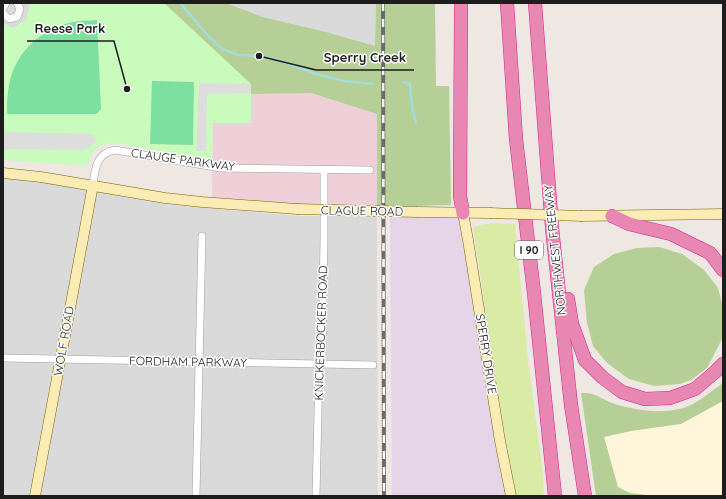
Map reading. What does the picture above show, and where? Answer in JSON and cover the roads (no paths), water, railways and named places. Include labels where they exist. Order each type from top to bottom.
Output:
[{"type":"highway","points":[[461,3],[460,196],[463,213]]},
{"type":"highway","name":"I 90","points":[[507,3],[516,139],[555,496]]},
{"type":"highway","name":"NORTHWEST FREEWAY","points":[[535,3],[553,237],[571,406],[585,496]]},
{"type":"highway","points":[[612,216],[629,224],[671,234],[710,253],[723,270]]},
{"type":"highway","points":[[553,237],[564,275],[572,324],[585,360],[602,377],[622,392],[645,399],[670,398],[695,389],[723,364]]},
{"type":"main road","name":"CLAGUE ROAD","points":[[3,173],[41,177],[172,199],[297,209],[582,216],[723,214]]},
{"type":"main road","name":"WOLF ROAD","points":[[35,496],[94,186]]},
{"type":"main road","name":"SPERRY DRIVE","points":[[463,213],[500,441],[511,496]]},
{"type":"street","points":[[3,13],[9,19],[17,17],[20,9],[17,3]]},
{"type":"street","name":"CLAUGE PARKWAY","points":[[94,186],[97,162],[105,153],[115,150],[222,168],[370,170]]},
{"type":"street","name":"KNICKERBOCKER ROAD","points":[[316,496],[324,240],[324,170]]},
{"type":"street","points":[[196,496],[202,236]]},
{"type":"street","name":"FORDHAM PARKWAY","points":[[3,358],[373,365]]},
{"type":"waterway","points":[[180,3],[210,38],[221,48],[238,55],[259,56],[279,60],[316,74],[344,81],[373,84]]},
{"type":"waterway","points":[[403,82],[410,84],[412,107],[416,123]]},
{"type":"railway","points":[[383,3],[384,496]]},
{"type":"place","name":"Sperry Creek","points":[[259,56]]},
{"type":"place","name":"Reese Park","points":[[127,89]]}]
